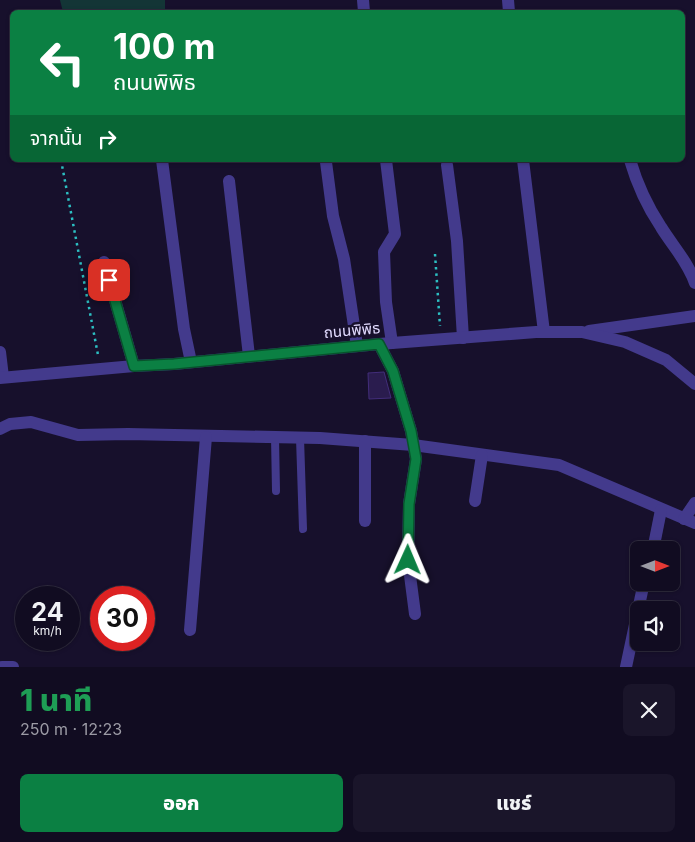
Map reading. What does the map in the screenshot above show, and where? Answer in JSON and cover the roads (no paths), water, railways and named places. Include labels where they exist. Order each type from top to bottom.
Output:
[{"type":"street","points":[[162,162],[184,329],[191,362]]},
{"type":"street","points":[[326,162],[333,216],[344,259],[357,346]]},
{"type":"street","points":[[386,162],[394,234],[384,252],[386,302],[392,343]]},
{"type":"street","points":[[523,162],[544,332]]},
{"type":"street","points":[[631,162],[638,186],[695,283]]},
{"type":"street","points":[[447,165],[457,241],[464,338]]},
{"type":"street","points":[[229,181],[249,356]]},
{"type":"street","points":[[104,262],[134,366]]},
{"type":"street","points":[[582,332],[695,316]]},
{"type":"street","name":"ถนนพิพิธ","points":[[2,378],[379,344],[544,332],[582,332],[625,342],[666,360],[695,384]]},
{"type":"street","points":[[379,344],[393,371],[411,431],[416,459],[409,504],[408,560],[415,614]]},
{"type":"street","points":[[0,352],[2,378]]},
{"type":"street","points":[[0,429],[10,424],[31,422],[78,435],[128,434],[275,437],[413,445],[559,465],[689,521],[695,503]]},
{"type":"street","points":[[190,630],[206,437]]},
{"type":"street","points":[[365,441],[365,521]]},
{"type":"street","points":[[475,501],[482,455]]},
{"type":"street","points":[[655,541],[661,510]]},
{"type":"street","points":[[626,667],[642,591]]},
{"type":"street","points":[[2,667],[13,667]]},
{"type":"lane","points":[[275,437],[276,491]]},
{"type":"lane","points":[[300,438],[303,528]]}]
